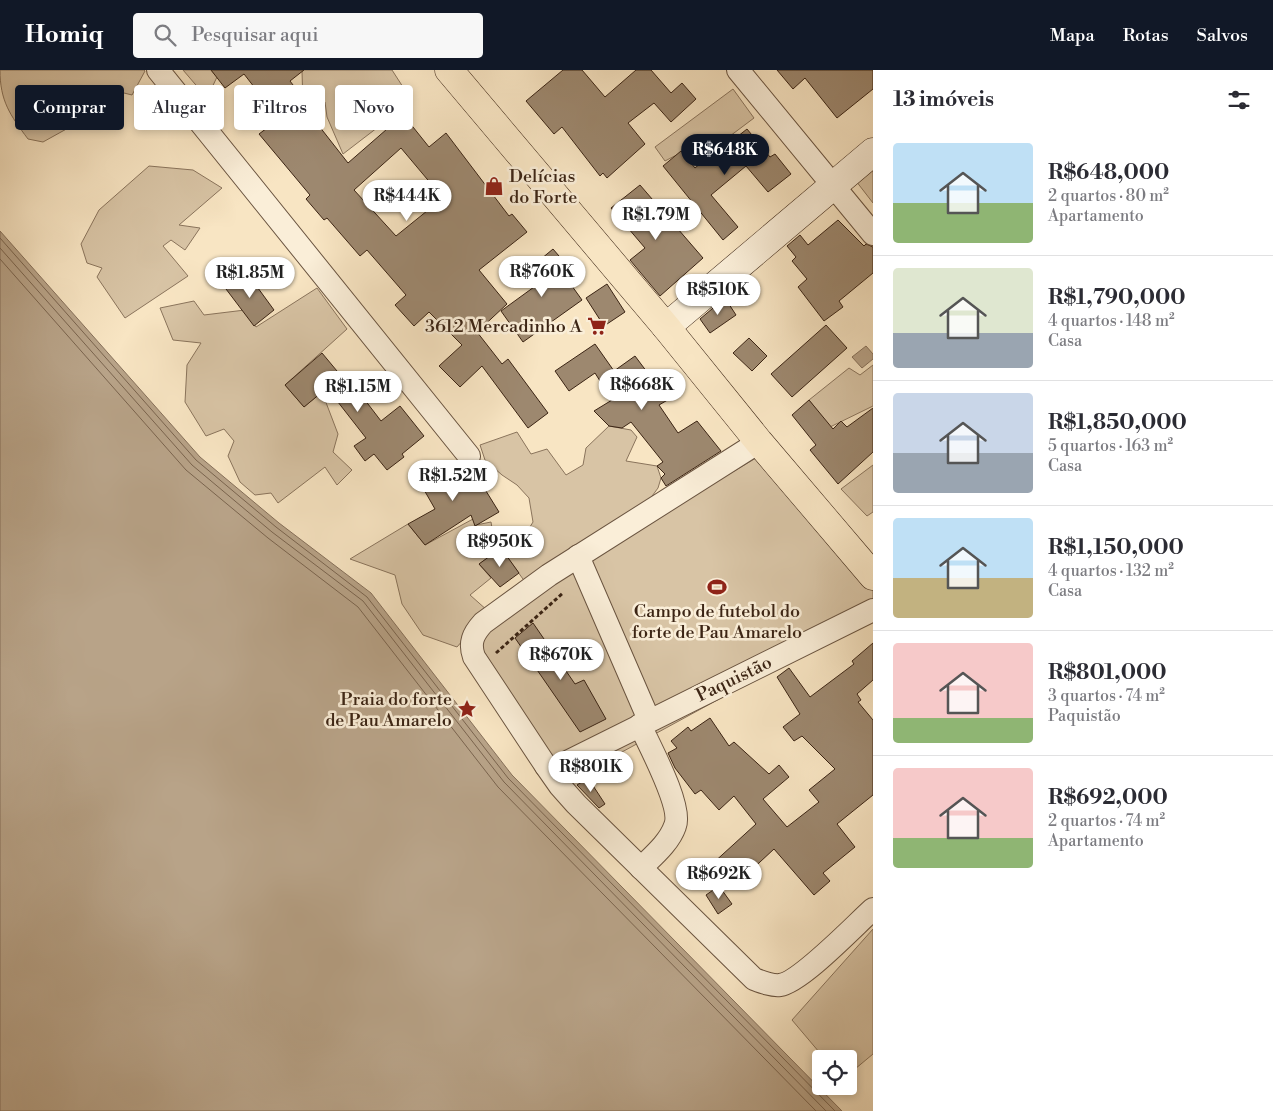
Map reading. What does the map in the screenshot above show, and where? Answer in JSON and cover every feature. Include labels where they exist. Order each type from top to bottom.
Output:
[{"type":"main road","points":[[448,70],[666,327],[759,442],[873,576]]},
{"type":"street","points":[[158,70],[469,456]]},
{"type":"street","points":[[738,70],[873,234]]},
{"type":"street","points":[[666,327],[873,152]]},
{"type":"street","points":[[759,442],[581,565],[483,623],[475,631],[470,649],[546,766],[571,798],[754,979],[781,985],[800,976],[873,909]]},
{"type":"street","points":[[581,565],[645,723],[675,808],[676,825],[656,853],[640,868]]},
{"type":"street","name":"Paquistão","points":[[546,766],[555,768],[873,610]]},
{"type":"path","points":[[501,660],[495,652],[581,565]]},
{"type":"shaded area","points":[[0,70],[145,71],[137,85],[134,85],[132,95],[124,93],[124,85],[15,85],[15,121],[7,107],[0,81]]},
{"type":"shaded area","points":[[183,70],[211,70],[217,77],[213,85],[196,85]]},
{"type":"shaded area","points":[[392,70],[402,85],[335,85],[335,130],[374,130],[343,154],[327,117],[325,85],[302,85],[302,71]]},
{"type":"shaded area","points":[[733,89],[754,118],[694,163],[688,149],[665,161],[655,147]]},
{"type":"shaded area","points":[[22,130],[65,130],[43,142],[28,139]]},
{"type":"shaded area","points":[[873,165],[873,203],[856,181]]},
{"type":"shaded area","points":[[149,166],[193,170],[222,188],[179,225],[200,228],[185,250],[171,240],[163,246],[188,276],[125,318],[97,277],[102,268],[87,263],[81,244],[99,210]]},
{"type":"shaded area","points":[[317,288],[347,329],[285,385],[304,407],[322,392],[338,434],[333,452],[352,470],[337,485],[325,467],[278,503],[271,493],[255,495],[240,482],[228,456],[234,441],[224,429],[206,436],[185,402],[187,365],[201,343],[173,340],[160,308],[194,301],[204,315],[245,310],[256,327]]},
{"type":"shaded area","points":[[873,365],[873,406],[830,427],[809,400],[849,368],[860,375]]},
{"type":"shaded area","points":[[609,426],[631,430],[637,437],[626,461],[657,466],[661,478],[658,488],[641,511],[528,586],[505,554],[525,535],[533,522],[529,498],[517,485],[485,460],[480,445],[517,432],[531,454],[547,449],[566,475],[583,465],[586,448]]},
{"type":"shaded area","points":[[761,455],[873,590],[873,615],[567,782],[474,636],[540,587]]},
{"type":"shaded area","points":[[873,465],[873,512],[867,516],[841,489]]},
{"type":"shaded area","points":[[473,519],[476,525],[491,522],[496,552],[479,564],[491,578],[470,595],[488,611],[457,647],[423,635],[402,604],[395,575],[350,559],[408,524],[425,545]]},
{"type":"shaded area","points":[[873,929],[873,1054],[857,1067],[857,1050],[817,1050],[792,1020]]},
{"type":"water","points":[[0,231],[200,457],[279,523],[371,593],[512,775],[812,1080],[812,1095],[826,1095],[842,1111],[0,1111]]},
{"type":"water","points":[[866,346],[873,354],[873,359],[862,368],[852,357]]},
{"type":"building","points":[[211,70],[304,70],[290,81],[293,85],[253,85],[244,74],[225,88]]},
{"type":"building","points":[[563,70],[582,70],[605,97],[636,70],[651,70],[671,93],[682,83],[696,99],[671,122],[654,103],[628,123],[645,144],[607,178],[603,173],[600,176],[562,127],[554,134],[526,101]]},
{"type":"building","points":[[777,70],[873,70],[873,89],[837,118],[805,78],[793,89]]},
{"type":"building","points":[[413,127],[429,147],[446,133],[509,216],[512,214],[527,232],[479,270],[507,304],[477,332],[502,364],[508,359],[548,413],[528,428],[482,366],[460,387],[439,366],[462,345],[429,312],[414,326],[395,305],[406,295],[367,250],[360,256],[327,218],[324,220],[306,199],[310,195],[259,134],[264,130],[322,130],[348,163],[386,130],[413,130]],"holes":[[[401,148],[443,198],[396,236],[354,190]]]},
{"type":"building","points":[[747,129],[770,157],[775,154],[791,174],[768,192],[746,166],[711,195],[738,227],[723,240],[663,166],[681,151],[695,168],[721,146],[723,148]]},
{"type":"building","points":[[640,185],[703,258],[660,296],[630,260],[645,248],[611,208]]},
{"type":"building","points":[[838,220],[864,246],[866,244],[873,247],[873,273],[839,301],[843,307],[824,321],[798,287],[807,279],[792,261],[796,257],[787,246],[800,235],[808,245]]},
{"type":"building","points":[[553,249],[565,263],[559,268],[582,300],[523,342],[501,311],[534,287],[523,274]]},
{"type":"building","points":[[247,273],[274,310],[254,326],[226,289]]},
{"type":"building","points":[[607,284],[625,312],[604,326],[586,298]]},
{"type":"building","points":[[725,298],[736,315],[710,333],[700,319]]},
{"type":"building","points":[[826,325],[847,348],[792,397],[771,374]]},
{"type":"building","points":[[749,338],[767,356],[752,371],[733,353]]},
{"type":"building","points":[[595,344],[614,371],[635,356],[656,384],[661,381],[671,398],[659,405],[678,433],[697,421],[721,451],[666,486],[661,478],[665,474],[657,466],[663,462],[631,422],[622,428],[609,426],[594,411],[612,400],[595,373],[569,391],[555,371]]},
{"type":"building","points":[[322,353],[352,389],[355,387],[381,421],[400,406],[424,436],[402,454],[404,457],[387,470],[374,454],[365,461],[354,446],[366,438],[327,388],[304,407],[285,385]]},
{"type":"building","points":[[809,400],[833,429],[841,421],[847,427],[873,408],[873,452],[838,484],[810,450],[816,445],[792,415]]},
{"type":"building","points":[[449,463],[457,477],[480,467],[491,487],[486,491],[499,512],[475,526],[471,515],[425,545],[408,524],[435,509],[419,481]]},
{"type":"building","points":[[501,548],[519,573],[500,587],[479,564]]},
{"type":"building","points":[[533,623],[575,684],[584,680],[606,719],[580,732],[515,638]]},
{"type":"building","points":[[873,643],[873,680],[857,694],[861,700],[858,702],[873,720],[873,795],[837,824],[855,847],[823,873],[830,881],[814,895],[774,849],[732,888],[711,865],[756,824],[734,796],[719,810],[701,790],[695,794],[675,768],[668,753],[677,748],[671,741],[688,727],[691,731],[710,718],[729,746],[734,742],[769,774],[779,765],[789,777],[763,799],[787,827],[819,802],[809,790],[835,769],[802,736],[794,741],[783,727],[800,714],[777,677],[789,668],[810,697],[854,664],[852,661]]},
{"type":"building","points":[[588,778],[605,804],[599,808],[577,785]]},
{"type":"building","points":[[719,886],[732,904],[718,914],[706,895]]},
{"type":"place","name":"Delícias do Forte","points":[[494,186]]},
{"type":"place","name":"3612 Mercadinho A","points":[[597,326]]},
{"type":"place","name":"Campo de futebol do forte de Pau Amarelo","points":[[717,587]]},
{"type":"place","name":"Praia do forte de Pau Amarelo","points":[[467,709]]}]
